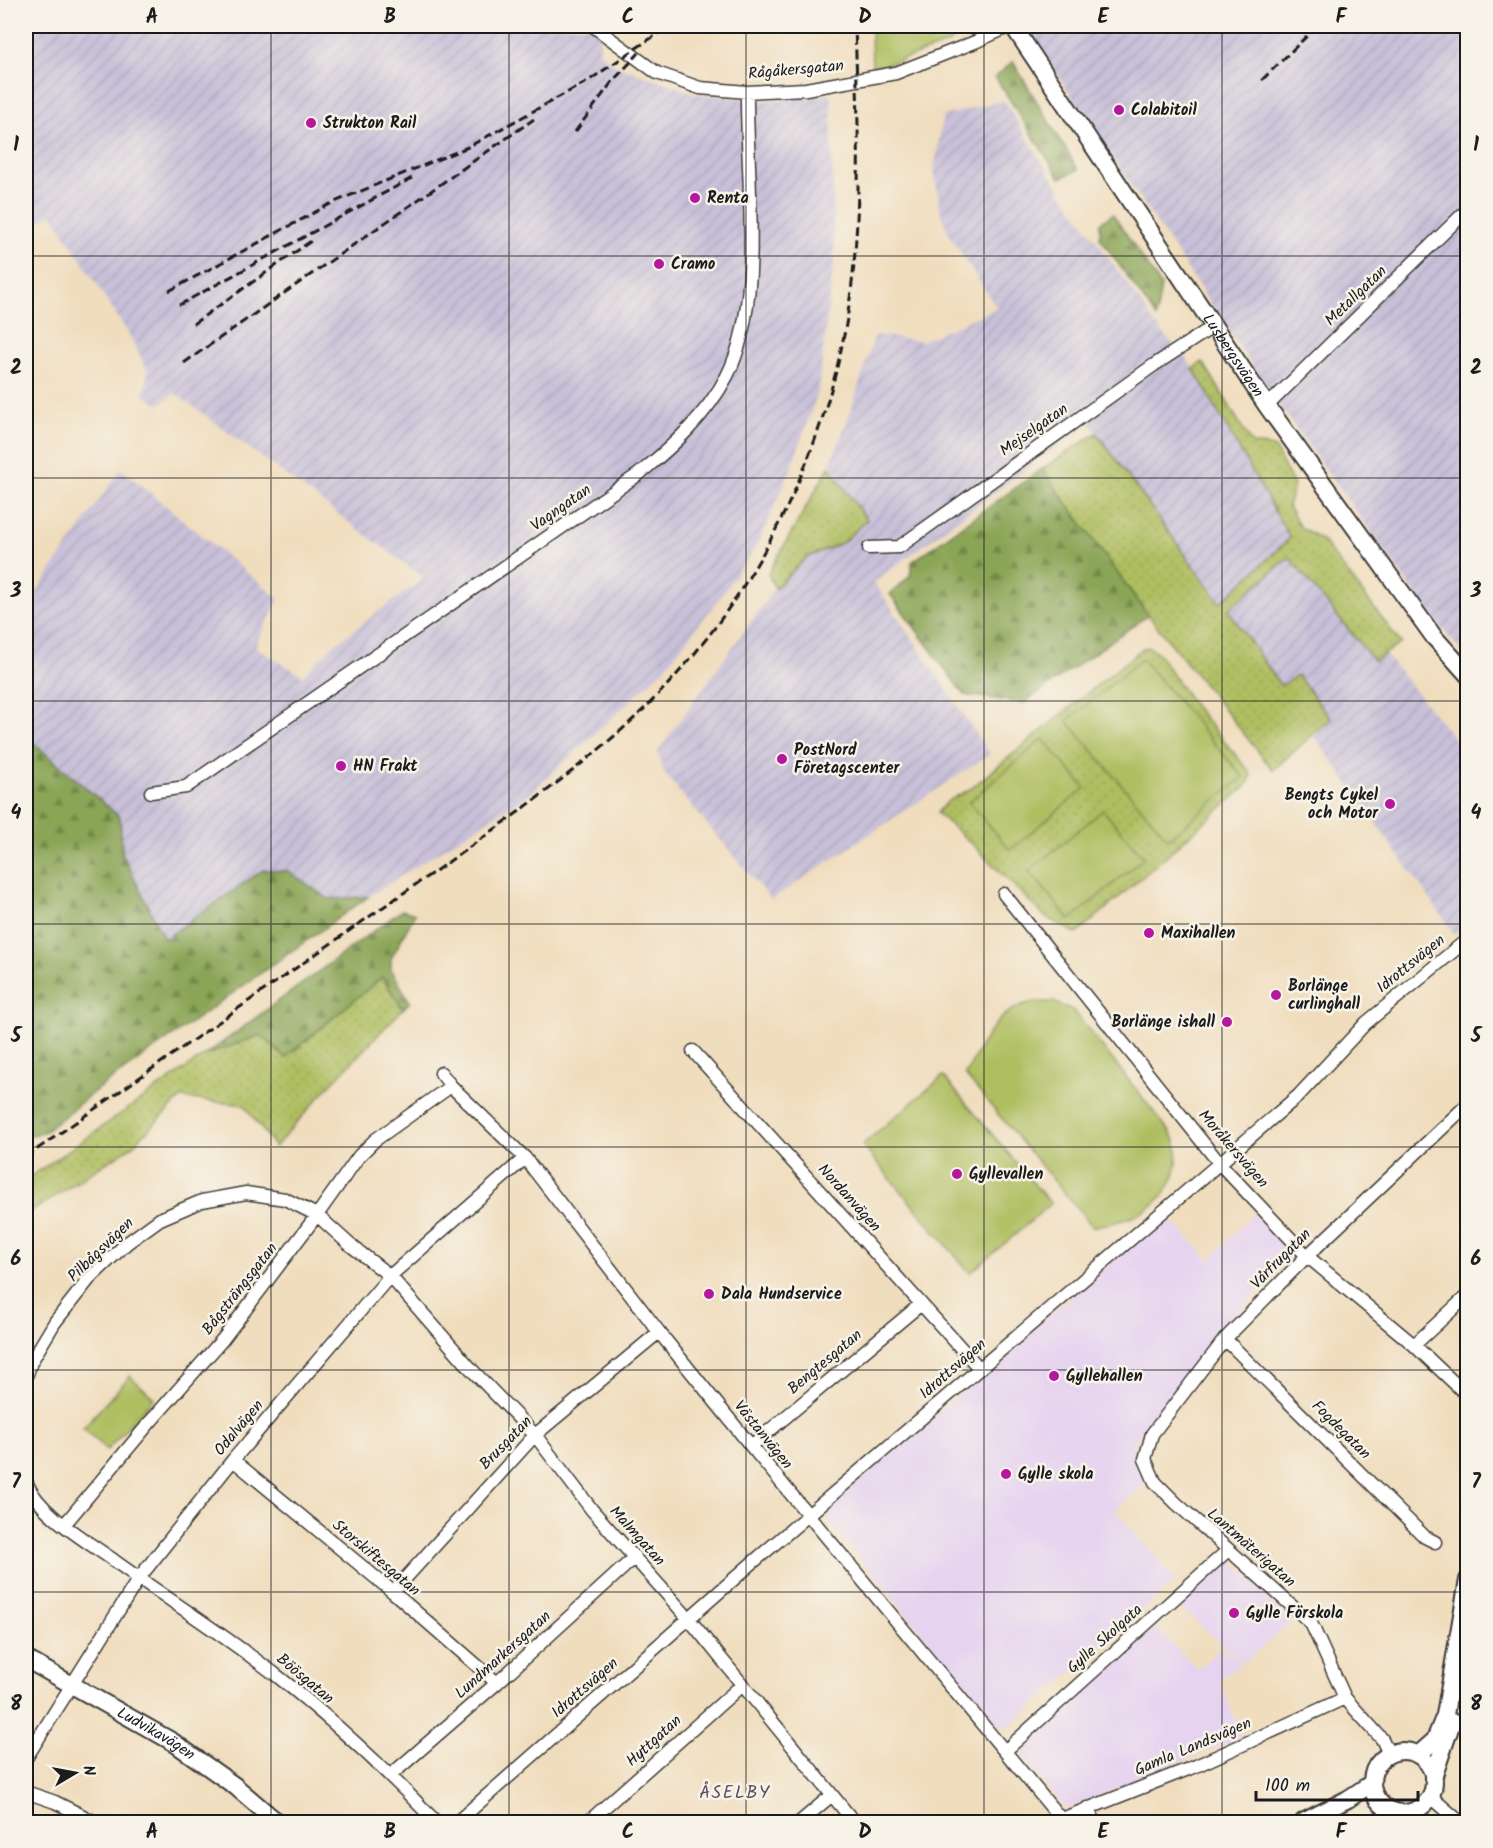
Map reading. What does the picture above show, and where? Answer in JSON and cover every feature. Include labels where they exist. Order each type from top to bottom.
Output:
[{"type":"street","name":"Rågåkersgatan","points":[[593,26],[657,73],[700,88],[747,92],[806,89],[896,73],[1012,26]]},
{"type":"street","name":"Lusbergsvägen","points":[[1012,26],[1267,406],[1434,637],[1467,675]]},
{"type":"street","name":"Vagngatan","points":[[151,792],[186,787],[639,474],[680,440],[704,411],[727,377],[737,353],[748,301],[750,171],[747,92]]},
{"type":"street","name":"Metallgatan","points":[[1267,406],[1467,209]]},
{"type":"street","name":"Mejselgatan","points":[[868,548],[899,546],[1214,326]]},
{"type":"street","name":"Moråkersvägen","points":[[1004,894],[1220,1164],[1306,1256],[1414,1345],[1467,1396]]},
{"type":"street","name":"Idrottsvägen","points":[[457,1822],[807,1516],[1298,1096],[1366,1023],[1467,939]]},
{"type":"street","name":"Nordanvägen","points":[[693,1051],[980,1368]]},
{"type":"street","name":"Västanvägen","points":[[441,1073],[451,1086],[525,1158],[659,1332],[807,1516],[1005,1751],[1057,1821]]},
{"type":"street","name":"Bågsträngsgatan","points":[[64,1525],[223,1339],[359,1156],[375,1140],[451,1086]]},
{"type":"street","name":"Vårfrugatan","points":[[1145,1459],[1152,1434],[1225,1339],[1306,1256],[1467,1104]]},
{"type":"street","name":"Odalvägen","points":[[26,1758],[30,1740],[72,1684],[139,1578],[233,1460],[390,1276],[525,1158]]},
{"type":"street","name":"Pilbågsvägen","points":[[26,1377],[31,1362],[56,1322],[89,1279],[127,1243],[160,1219],[202,1201],[246,1193],[285,1200],[317,1215],[390,1276]]},
{"type":"street","name":"Malmgatan","points":[[390,1276],[472,1370],[535,1435],[592,1510],[689,1619],[854,1822]]},
{"type":"street","points":[[1414,1345],[1467,1295]]},
{"type":"street","name":"Bengtesgatan","points":[[751,1446],[921,1304]]},
{"type":"street","name":"Brusgatan","points":[[393,1592],[535,1435],[659,1332]]},
{"type":"street","name":"Fogdegatan","points":[[1225,1339],[1425,1537],[1435,1542]]},
{"type":"street","name":"Lantmäterigatan","points":[[1145,1459],[1155,1482],[1227,1551],[1251,1569],[1311,1623],[1345,1698],[1382,1739],[1389,1754]]},
{"type":"street","name":"Storskiftesgatan","points":[[233,1460],[393,1592],[497,1683]]},
{"type":"street","points":[[26,1482],[32,1496],[64,1525],[139,1578]]},
{"type":"street","name":"Gylle Skolgata","points":[[1005,1751],[1227,1551]]},
{"type":"street","name":"Lundmarkersgatan","points":[[391,1775],[497,1683],[635,1557]]},
{"type":"street","name":"Böösgatan","points":[[139,1578],[214,1629],[277,1676],[391,1775],[436,1822]]},
{"type":"street","points":[[1418,1755],[1435,1740],[1445,1714],[1467,1580]]},
{"type":"street","points":[[1433,1778],[1426,1762],[1418,1755],[1399,1751],[1389,1754],[1376,1766],[1372,1783],[1377,1799],[1398,1818],[1417,1809],[1430,1796],[1433,1778],[1453,1720],[1467,1630]]},
{"type":"street","name":"Ludvikavägen","points":[[26,1659],[173,1742],[236,1786],[277,1822]]},
{"type":"street","name":"Hyttgatan","points":[[588,1822],[742,1685]]},
{"type":"street","name":"Gamla Landsvägen","points":[[1057,1821],[1196,1766],[1345,1698]]},
{"type":"street","points":[[1303,1822],[1348,1799],[1372,1783]]},
{"type":"street","points":[[26,1792],[55,1802],[95,1822]]},
{"type":"street","points":[[800,1822],[832,1795]]},
{"type":"street","points":[[1430,1796],[1460,1822]]},
{"type":"street","points":[[1087,1808],[1094,1822]]},
{"type":"shaded area","points":[[31,26],[602,26],[599,52],[614,65],[695,93],[760,101],[831,94],[834,261],[818,392],[790,471],[757,545],[715,604],[664,669],[532,792],[368,897],[329,899],[288,871],[263,870],[164,940],[122,852],[120,817],[26,737],[26,607],[121,469],[279,599],[255,647],[303,676],[335,644],[424,578],[175,393],[159,405],[144,395],[148,372],[131,338],[52,214],[26,230],[26,31]]},
{"type":"shaded area","points":[[1025,26],[1467,26],[1467,658],[1436,622],[1269,391]]},
{"type":"shaded area","points":[[1004,100],[1062,193],[1163,334],[1185,355],[1290,538],[1467,754],[1467,928],[1454,933],[1089,422],[874,582],[990,754],[771,900],[663,772],[658,751],[775,588],[806,558],[842,543],[867,520],[829,467],[849,416],[875,335],[922,341],[997,308],[949,235],[940,210],[934,169],[943,116]]},
{"type":"shaded area","name":"Gylle skola","points":[[1254,1213],[1287,1245],[1281,1262],[1142,1429],[1132,1446],[1148,1482],[1114,1510],[1176,1580],[1010,1726],[999,1726],[826,1517],[827,1509],[1159,1221],[1173,1223],[1210,1260]]},
{"type":"shaded area","name":"Gylle Förskola","points":[[1227,1559],[1234,1562],[1291,1622],[1244,1663],[1176,1604]]},
{"type":"shaded area","points":[[1154,1627],[1198,1669],[1222,1647],[1241,1664],[1219,1680],[1242,1737],[1066,1809],[1023,1757],[1023,1740]]},
{"type":"green space","points":[[871,26],[972,26],[947,44],[872,68]]},
{"type":"green space","points":[[1013,62],[1078,170],[1060,178],[995,77]]},
{"type":"green space","points":[[1113,214],[1161,286],[1156,317],[1100,238],[1100,223]]},
{"type":"green space","points":[[1203,362],[1252,444],[1274,447],[1294,485],[1288,506],[1300,527],[1322,540],[1401,643],[1374,661],[1289,557],[1228,610],[1281,686],[1297,675],[1331,719],[1273,770],[1148,615],[1042,469],[1097,433],[1220,603],[1290,538],[1193,368]]},
{"type":"green space","points":[[829,467],[867,520],[842,543],[806,558],[775,588],[768,574]]},
{"type":"green space","points":[[1042,469],[1148,615],[1024,703],[964,695],[890,594],[910,576],[912,562]]},
{"type":"green space","points":[[1149,647],[1158,653],[1193,704],[1250,772],[1251,777],[1247,785],[1077,934],[1045,917],[972,844],[937,813],[948,801],[970,789],[1143,648]]},
{"type":"green space","points":[[1142,659],[1243,777],[1168,839],[1067,721]]},
{"type":"green space","points":[[26,737],[120,817],[122,853],[164,939],[263,870],[288,871],[329,899],[368,897],[95,1091],[46,1131],[26,1137]]},
{"type":"green space","points":[[1043,739],[1085,788],[1010,850],[969,802]]},
{"type":"green space","points":[[1103,810],[1144,858],[1070,920],[1029,871]]},
{"type":"green space","points":[[402,910],[415,914],[391,959],[391,969],[410,1002],[403,1009],[382,977],[285,1058],[261,1035],[205,1055]]},
{"type":"green space","points":[[382,977],[403,1009],[275,1147],[244,1105],[181,1098],[131,1147],[26,1215],[26,1180],[205,1055],[261,1035],[285,1058]]},
{"type":"green space","points":[[1053,1002],[1073,1010],[1175,1140],[1177,1161],[1171,1183],[1156,1202],[1137,1215],[1093,1227],[965,1075],[983,1042],[1006,1014],[1029,1003]]},
{"type":"green space","name":"Gyllevallen","points":[[943,1076],[1051,1204],[970,1273],[862,1145]]},
{"type":"green space","points":[[130,1376],[154,1398],[107,1450],[83,1428]]},
{"type":"railway","points":[[169,291],[332,203],[468,147],[588,81],[669,26]]},
{"type":"railway","points":[[26,1157],[466,849],[565,777],[627,725],[663,689],[697,651],[728,610],[780,522],[801,475],[819,428],[844,335],[851,292],[858,203],[855,26]]},
{"type":"railway","points":[[1262,80],[1317,26]]},
{"type":"railway","points":[[575,132],[612,82],[639,53]]},
{"type":"railway","points":[[184,363],[534,119]]},
{"type":"railway","points":[[179,305],[412,178]]},
{"type":"railway","points":[[193,324],[311,241]]},
{"type":"place","name":"Colabitoil","points":[[1119,110]]},
{"type":"place","name":"Strukton Rail","points":[[311,123]]},
{"type":"place","name":"Renta","points":[[695,198]]},
{"type":"place","name":"Cramo","points":[[659,264]]},
{"type":"place","name":"PostNord Företagscenter","points":[[782,759]]},
{"type":"place","name":"HN Frakt","points":[[341,766]]},
{"type":"place","name":"Bengts Cykel och Motor","points":[[1390,804]]},
{"type":"place","name":"Maxihallen","points":[[1149,933]]},
{"type":"place","name":"Borlänge curlinghall","points":[[1276,995]]},
{"type":"place","name":"Borlänge ishall","points":[[1227,1022]]},
{"type":"place","name":"Gyllevallen","points":[[957,1174]]},
{"type":"place","name":"Dala Hundservice","points":[[709,1294]]},
{"type":"place","name":"Gyllehallen","points":[[1054,1376]]},
{"type":"place","name":"Gylle skola","points":[[1006,1474]]},
{"type":"place","name":"Gylle Förskola","points":[[1234,1613]]},
{"type":"district","name":"ÅSELBY","points":[[735,1793]]}]
